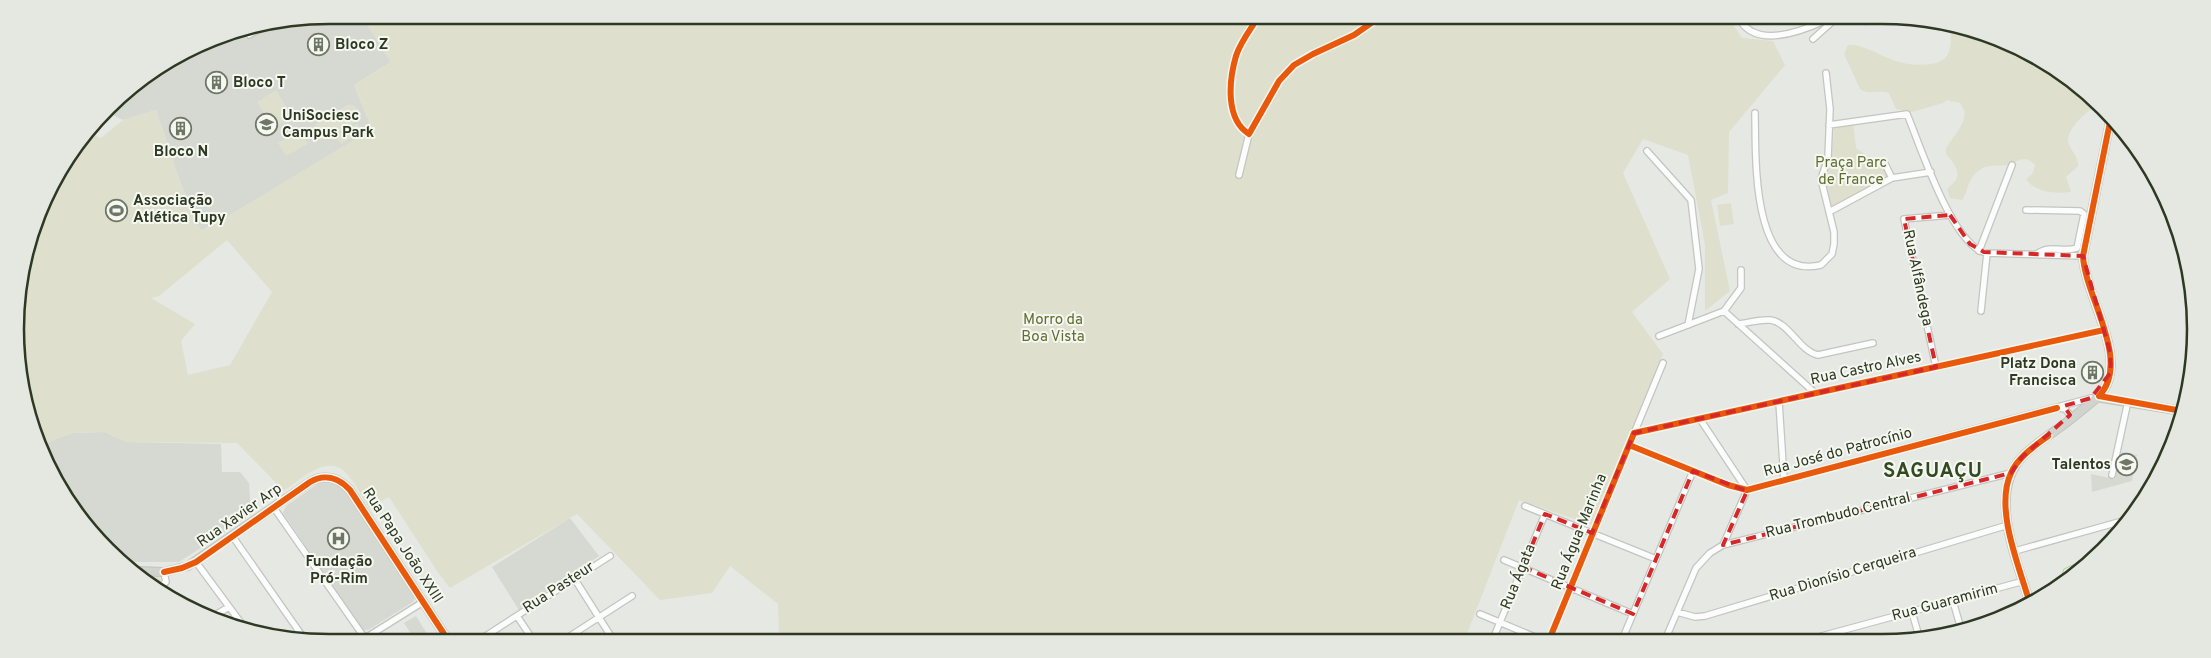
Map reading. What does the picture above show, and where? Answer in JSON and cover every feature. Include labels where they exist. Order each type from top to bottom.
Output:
[{"type":"main road","points":[[2028,597],[2008,525],[2005,495],[2011,473],[2022,457],[2105,390],[2111,372],[2112,360],[2083,256],[2109,126]]},
{"type":"main road","points":[[2095,397],[2176,410]]},
{"type":"main road","name":"Rua Xavier Arp","points":[[143,571],[164,572],[182,568],[196,562],[310,482],[329,477]]},
{"type":"main road","name":"Rua Papa João XXIII","points":[[329,477],[340,481],[350,490],[444,634]]},
{"type":"street","points":[[1249,134],[1238,126],[1235,119],[1232,87],[1236,55],[1253,24]]},
{"type":"street","points":[[1238,175],[1249,134],[1279,81],[1294,65],[1312,54],[1354,35],[1370,24]]},
{"type":"street","points":[[1743,24],[1747,29],[1764,35],[1789,34],[1816,24]]},
{"type":"street","points":[[1813,39],[1830,24]]},
{"type":"street","points":[[1755,114],[1760,201],[1769,236],[1778,252],[1790,261],[1802,265],[1817,266],[1825,263],[1832,254],[1834,244],[1821,179],[1828,158],[1830,103],[1826,73]]},
{"type":"street","points":[[1829,125],[1907,114],[1950,215],[1960,233],[1979,251],[1988,253],[2083,256]]},
{"type":"street","points":[[1647,151],[1691,200],[1699,269],[1688,325]]},
{"type":"street","points":[[1884,162],[1892,178]]},
{"type":"street","points":[[1979,251],[2012,165]]},
{"type":"street","points":[[1829,212],[1892,178],[1931,172]]},
{"type":"street","points":[[2026,210],[2080,211],[2084,214],[2077,248],[2070,250],[2046,248],[2037,254]]},
{"type":"street","name":"Rua Alfândega","points":[[1936,367],[1904,219],[1950,215]]},
{"type":"street","points":[[1981,311],[1988,253]]},
{"type":"street","points":[[1659,336],[1724,311],[1741,288],[1741,270]]},
{"type":"street","points":[[1724,311],[1815,393]]},
{"type":"street","points":[[1738,324],[1767,320],[1774,321],[1809,351],[1818,355],[1873,343]]},
{"type":"street","name":"Rua Castro Alves","points":[[1634,433],[2104,330]]},
{"type":"street","name":"Rua Água-Marinha","points":[[1550,634],[1663,363]]},
{"type":"street","name":"Rua José do Patrocínio","points":[[1629,445],[1728,485],[1747,490],[2095,397]]},
{"type":"street","points":[[2112,475],[2128,401]]},
{"type":"street","points":[[1779,402],[1784,480]]},
{"type":"street","points":[[2057,408],[2065,409],[2071,417]]},
{"type":"street","points":[[1668,634],[1699,564],[1714,550],[1723,545],[1747,490],[1700,419]]},
{"type":"street","points":[[1625,634],[1692,471]]},
{"type":"street","name":"Rua Trombudo Central","points":[[1723,545],[2011,473]]},
{"type":"street","points":[[1525,506],[1656,559]]},
{"type":"street","points":[[274,508],[363,634]]},
{"type":"street","name":"Rua Ágata","points":[[1495,634],[1544,514]]},
{"type":"street","points":[[2016,551],[2118,522]]},
{"type":"street","name":"Rua Dionísio Cerqueira","points":[[1677,612],[1695,617],[1705,616],[2008,525]]},
{"type":"street","points":[[233,536],[299,633]]},
{"type":"street","name":"Rua Pasteur","points":[[489,634],[610,556]]},
{"type":"street","points":[[1504,560],[1633,614]]},
{"type":"street","points":[[196,562],[239,621]]},
{"type":"street","points":[[162,585],[166,582],[164,572]]},
{"type":"street","points":[[574,578],[610,634]]},
{"type":"street","name":"Rua Guaramirim","points":[[1834,634],[2024,581]]},
{"type":"street","points":[[573,634],[632,596]]},
{"type":"street","points":[[1953,601],[1960,624]]},
{"type":"street","points":[[370,634],[423,602]]},
{"type":"street","points":[[218,613],[229,607]]},
{"type":"street","points":[[1912,612],[1918,632]]},
{"type":"street","points":[[1480,614],[1528,634]]},
{"type":"street","points":[[517,616],[528,634]]},
{"type":"highlighted area","points":[[1950,215],[1970,244],[1984,252],[2083,256],[2110,352],[2111,372],[2091,398],[2064,406],[2070,415],[2022,457],[2011,473],[1723,545],[1747,491],[1693,471],[1633,614],[1523,567],[1545,514],[1592,533],[1634,433],[1936,367],[1904,219]]},
{"type":"shaded area","name":"UniSociesc Campus Park","points":[[367,24],[391,62],[354,85],[372,129],[233,214],[201,231],[180,182],[156,110],[123,120],[112,114],[143,87],[176,65],[212,47],[244,36],[246,39],[258,32],[289,26]]},
{"type":"shaded area","points":[[105,432],[126,442],[221,444],[222,472],[240,472],[249,483],[251,515],[179,562],[133,562],[113,545],[87,515],[75,499],[55,464],[46,443],[72,433]]},
{"type":"shaded area","name":"Talentos","points":[[2122,452],[2137,455],[2132,481],[2092,492],[2091,474],[2115,479]]},
{"type":"shaded area","name":"Fundação Pró-Rim","points":[[322,481],[336,482],[344,488],[415,597],[413,602],[368,630],[363,630],[283,513],[286,506]]},
{"type":"shaded area","points":[[570,518],[599,556],[519,610],[492,567]]},
{"type":"shaded area","points":[[416,616],[427,634],[411,634],[404,623]]},
{"type":"green space","name":"Morro da Boa Vista","points":[[366,24],[1733,24],[1742,38],[1773,41],[1785,65],[1729,132],[1728,193],[1711,200],[1730,291],[1705,311],[1705,245],[1688,155],[1643,139],[1623,173],[1670,279],[1632,312],[1663,354],[1592,525],[1519,500],[1467,634],[779,634],[778,604],[730,566],[712,593],[660,600],[577,514],[450,588],[389,497],[369,508],[352,480],[338,467],[322,467],[313,471],[284,491],[237,443],[126,442],[105,432],[72,433],[46,443],[34,408],[26,369],[24,309],[26,289],[34,250],[47,212],[75,159],[94,135],[101,138],[123,120],[156,110],[180,182],[201,231],[372,129],[354,85],[391,62]],"holes":[[[227,240],[272,292],[230,365],[188,375],[181,341],[195,324],[151,298],[159,296]]]},
{"type":"green space","points":[[1948,31],[1980,40],[2017,55],[2052,75],[2093,109],[2078,121],[2069,136],[2070,147],[2078,162],[2078,166],[2066,177],[2071,192],[2047,192],[2030,184],[2026,179],[2033,173],[2035,165],[2031,161],[2021,159],[2007,165],[1983,168],[1972,178],[1962,200],[1950,198],[1947,190],[1956,180],[1957,173],[1955,166],[1946,154],[1946,149],[1963,122],[1964,109],[1960,103],[1947,100],[1943,103],[1912,112],[1896,109],[1889,93],[1867,92],[1860,89],[1844,54],[1848,45],[1853,45],[1864,47],[1903,63],[1919,65],[1936,63],[1947,55],[1951,35]]},
{"type":"green space","points":[[276,90],[292,116],[273,128],[257,102]]},
{"type":"green space","points":[[347,105],[353,105],[359,110],[359,119],[327,139],[316,137],[313,133],[316,124]]},
{"type":"green space","name":"Praça Parc de France","points":[[1853,122],[1856,148],[1867,156],[1883,163],[1888,176],[1832,206],[1829,202],[1826,177],[1832,158],[1834,125]]},
{"type":"green space","points":[[357,124],[362,132],[341,144],[336,136]]},
{"type":"green space","points":[[301,131],[308,144],[286,156],[278,143]]},
{"type":"green space","points":[[1731,203],[1734,224],[1720,226],[1717,205]]},
{"type":"green space","points":[[148,575],[157,575],[161,580],[158,582]]},
{"type":"waterway","points":[[2062,576],[2064,569],[2077,563]]},
{"type":"cycle path","points":[[1254,24],[1238,51],[1231,87],[1232,109],[1241,127],[1249,134],[1279,81],[1294,65],[1354,35],[1370,24]]},
{"type":"cycle path","points":[[2099,396],[2108,382],[2111,365],[2109,347],[2091,290],[2083,256],[2109,126]]},
{"type":"cycle path","points":[[1551,634],[1634,433],[2104,330]]},
{"type":"cycle path","points":[[2099,396],[2176,410]]},
{"type":"cycle path","points":[[1629,445],[1728,485],[1747,490],[2057,408]]},
{"type":"cycle path","points":[[2028,597],[2010,538],[2005,504],[2007,487],[2011,473],[2018,462],[2027,452],[2048,436]]},
{"type":"cycle path","points":[[164,572],[182,568],[196,562],[310,482],[326,477],[332,478],[341,482],[350,490],[444,634]]},
{"type":"place","name":"Bloco Z","points":[[319,45]]},
{"type":"place","name":"Bloco T","points":[[217,83]]},
{"type":"place","name":"UniSociesc Campus Park","points":[[266,125]]},
{"type":"place","name":"Bloco N","points":[[181,129]]},
{"type":"place","name":"Associação Atlética Tupy","points":[[117,210]]},
{"type":"place","name":"Platz Dona Francisca","points":[[2092,373]]},
{"type":"place","name":"Talentos","points":[[2127,465]]},
{"type":"place","name":"Fundação Pró-Rim","points":[[339,539]]},
{"type":"district","name":"SAGUAÇU","points":[[1933,472]]}]
